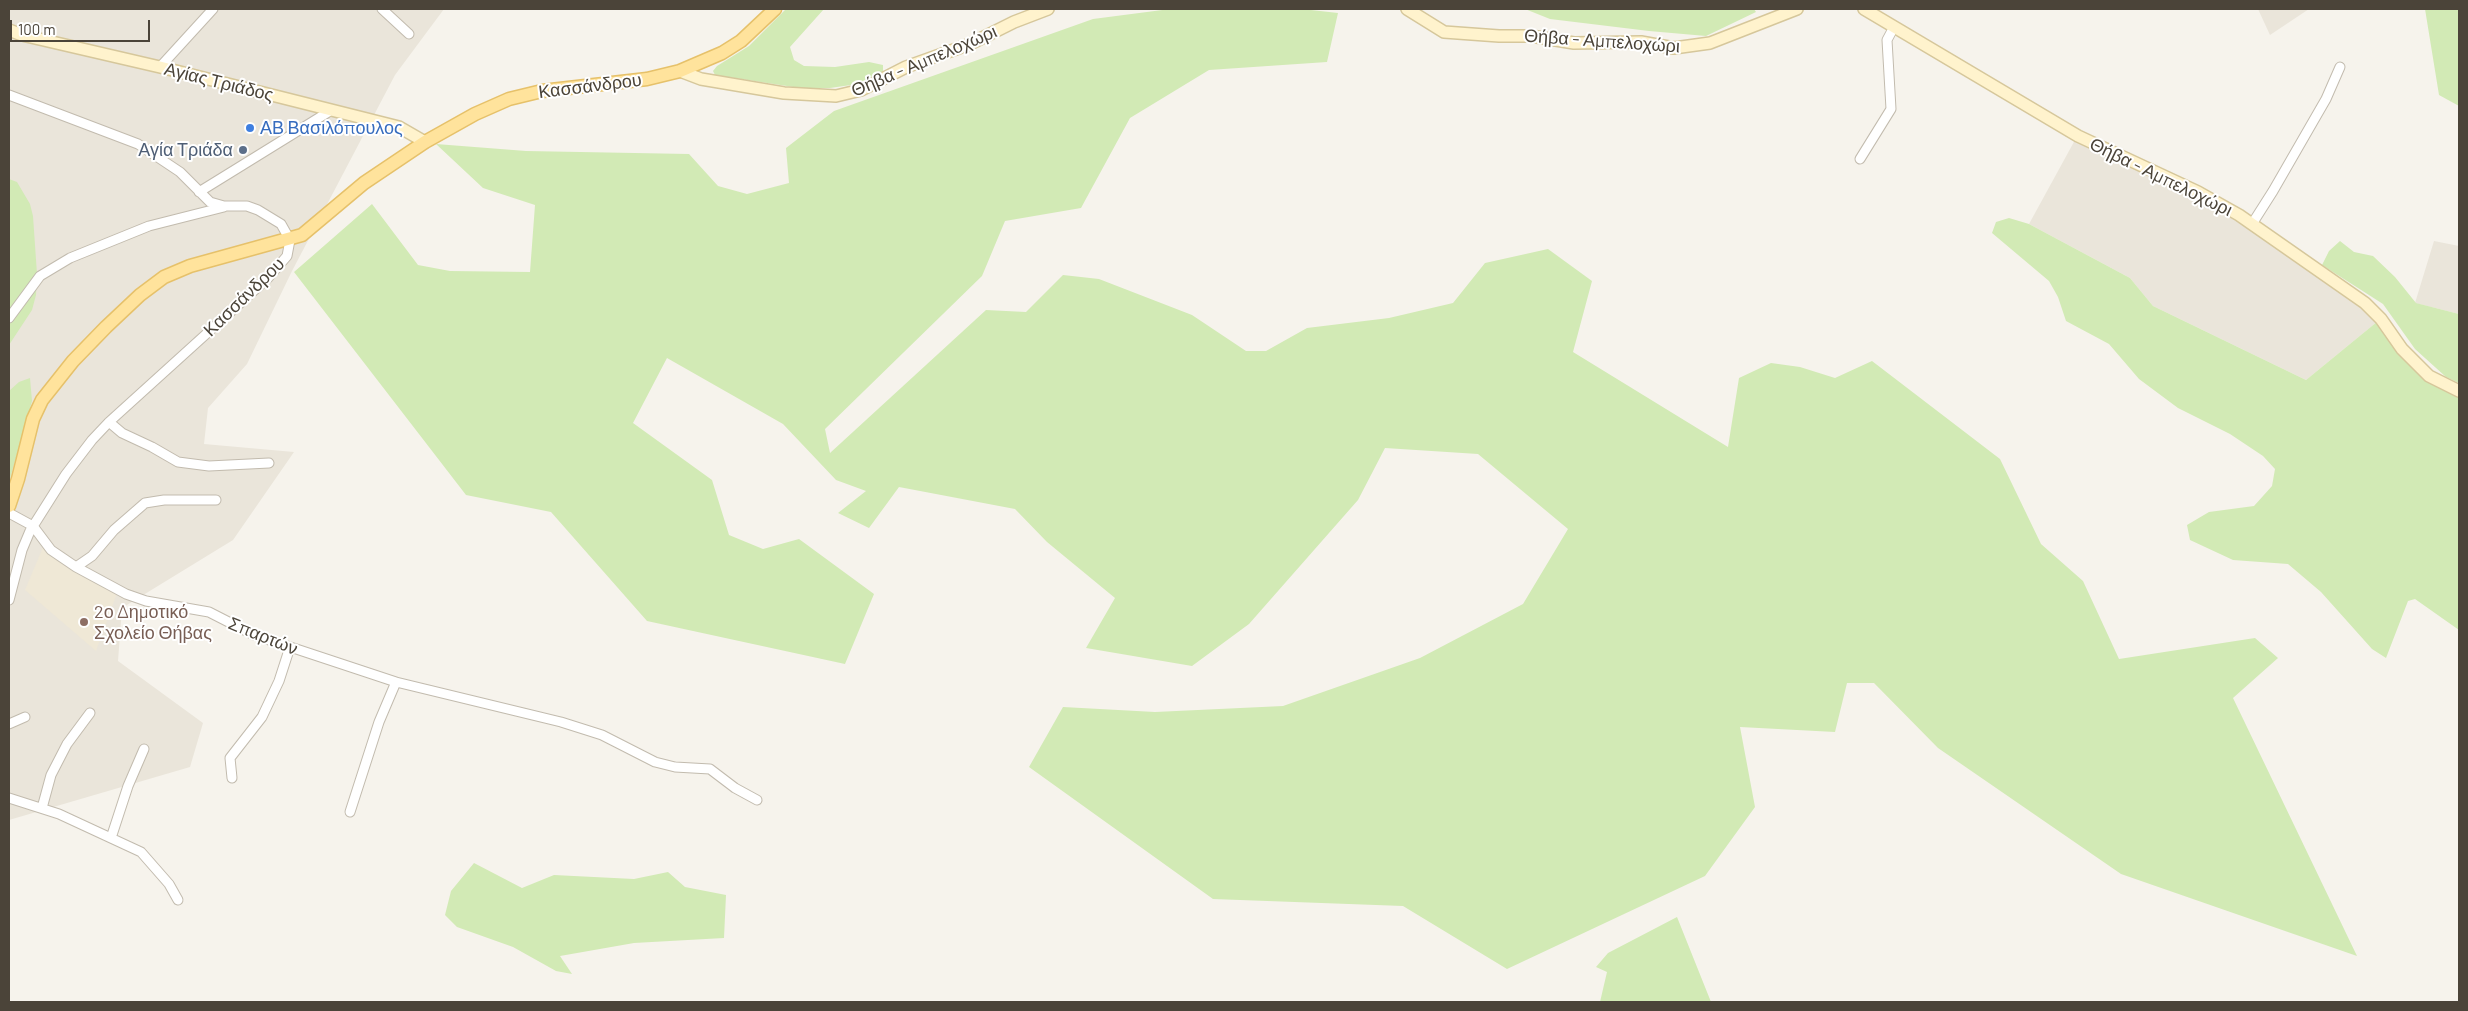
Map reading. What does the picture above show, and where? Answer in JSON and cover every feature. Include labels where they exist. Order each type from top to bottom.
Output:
[{"type":"main road","name":"Κασσάνδρου","points":[[290,240],[302,235],[364,183],[425,142],[475,114],[509,99],[542,91],[647,79],[680,71],[722,53],[741,41],[775,9]]},
{"type":"main road","points":[[9,506],[33,420],[42,400],[73,361],[140,295],[164,277],[190,266],[290,240]]},
{"type":"street","points":[[160,67],[213,9]]},
{"type":"street","points":[[382,9],[409,34]]},
{"type":"street","name":"Θήβα - Αμπελοχώρι","points":[[680,71],[701,78],[784,93],[836,96],[860,90],[906,67],[970,44],[1014,22],[1048,9]]},
{"type":"street","name":"Θήβα - Αμπελοχώρι","points":[[1407,9],[1444,32],[1531,36],[1574,43],[1641,42],[1674,48],[1710,43],[1797,9]]},
{"type":"street","name":"Θήβα - Αμπελοχώρι","points":[[1864,9],[2078,136],[2198,192],[2252,224],[2365,303],[2382,319],[2402,349],[2429,376],[2459,391]]},
{"type":"street","points":[[1860,159],[1891,109],[1887,40],[1894,27]]},
{"type":"street","name":"Αγίας Τριάδος","points":[[9,30],[22,35],[160,67],[399,127],[425,142]]},
{"type":"street","points":[[2252,224],[2287,168],[2326,99],[2340,67]]},
{"type":"street","points":[[9,95],[138,144],[180,172],[210,202],[224,206]]},
{"type":"street","points":[[199,192],[330,111]]},
{"type":"street","points":[[9,318],[40,276],[70,258],[149,226],[224,206],[247,206],[267,214],[281,224],[290,240]]},
{"type":"street","name":"Κασσάνδρου","points":[[9,600],[22,550],[33,526],[66,474],[109,422],[268,278],[287,256],[290,240]]},
{"type":"street","points":[[109,422],[122,433],[152,446],[178,462],[209,466],[270,463]]},
{"type":"street","points":[[76,567],[92,556],[114,530],[145,503],[164,500],[216,500]]},
{"type":"street","points":[[9,513],[33,526]]},
{"type":"street","name":"Σπαρτών","points":[[33,526],[51,550],[76,567],[126,594],[146,601],[210,612],[254,635],[396,682],[561,722],[602,735],[656,762],[675,766],[710,769],[735,788],[757,800]]},
{"type":"street","points":[[232,778],[230,758],[262,717],[279,681],[290,648]]},
{"type":"street","points":[[350,812],[380,722],[396,682]]},
{"type":"street","points":[[42,808],[49,782],[66,744],[90,713]]},
{"type":"street","points":[[9,724],[25,717]]},
{"type":"street","points":[[110,838],[128,786],[144,749]]},
{"type":"street","points":[[9,798],[42,808],[141,852],[169,884],[178,900]]},
{"type":"shaded area","points":[[9,9],[444,9],[395,75],[292,271],[247,364],[208,408],[204,444],[294,452],[233,540],[122,608],[118,661],[203,723],[190,767],[9,820]]},
{"type":"shaded area","points":[[2258,9],[2309,9],[2270,35]]},
{"type":"shaded area","points":[[2075,140],[2227,211],[2365,306],[2378,321],[2306,380],[2153,306],[2130,278],[2029,224]]},
{"type":"shaded area","points":[[2434,241],[2459,246],[2459,314],[2415,303]]},
{"type":"shaded area","name":"2ο Δημοτικό Σχολείο Θήβας","points":[[44,545],[117,593],[96,651],[25,590]]},
{"type":"green space","points":[[786,9],[824,9],[790,47],[794,60],[804,66],[835,67],[869,62],[883,65],[883,72],[865,83],[830,88],[800,88],[715,75],[713,71],[717,66],[749,46]]},
{"type":"green space","points":[[1170,9],[1302,9],[1338,13],[1327,62],[1209,70],[1130,118],[1081,208],[1005,221],[982,276],[825,429],[830,453],[986,310],[1026,312],[1063,275],[1099,279],[1192,315],[1246,351],[1266,351],[1307,328],[1389,318],[1453,303],[1485,263],[1548,249],[1592,281],[1573,352],[1728,447],[1739,378],[1771,363],[1800,367],[1835,378],[1872,361],[2000,459],[2041,544],[2083,581],[2119,659],[2255,638],[2278,658],[2233,698],[2357,956],[2121,874],[1938,748],[1874,683],[1847,683],[1835,732],[1740,727],[1755,807],[1705,876],[1507,969],[1403,906],[1213,899],[1029,767],[1063,707],[1155,712],[1283,706],[1420,658],[1523,604],[1568,529],[1478,454],[1385,448],[1358,500],[1249,624],[1192,666],[1086,648],[1115,598],[1047,542],[1015,509],[899,487],[869,528],[838,513],[866,491],[836,480],[783,424],[667,358],[633,423],[712,480],[729,535],[763,549],[799,539],[874,594],[845,664],[647,621],[551,512],[466,495],[294,272],[372,204],[418,265],[450,271],[530,272],[535,205],[483,188],[436,144],[526,151],[689,154],[718,186],[747,194],[789,183],[786,148],[834,111],[1093,19]]},
{"type":"green space","points":[[1525,9],[1754,9],[1756,12],[1706,36],[1550,19]]},
{"type":"green space","points":[[2425,9],[2459,9],[2459,106],[2439,95]]},
{"type":"green space","points":[[9,179],[17,182],[30,204],[33,216],[37,274],[36,295],[32,310],[9,345]]},
{"type":"green space","points":[[2009,218],[2029,224],[2130,278],[2153,306],[2306,380],[2378,321],[2397,352],[2426,381],[2459,396],[2459,630],[2415,599],[2408,601],[2386,658],[2372,649],[2321,592],[2288,564],[2233,560],[2190,540],[2187,525],[2209,512],[2254,506],[2272,486],[2275,469],[2263,456],[2230,434],[2178,408],[2139,379],[2109,344],[2066,321],[2058,297],[2049,281],[1992,233],[1996,222]]},
{"type":"green space","points":[[2340,241],[2354,252],[2373,256],[2395,277],[2416,303],[2459,314],[2459,383],[2446,377],[2415,349],[2383,304],[2322,265],[2329,251]]},
{"type":"green space","points":[[30,378],[32,401],[9,482],[9,391],[19,382]]},
{"type":"green space","points":[[474,863],[522,888],[554,875],[634,879],[668,872],[685,887],[726,895],[724,938],[634,943],[560,956],[572,974],[556,971],[513,947],[457,927],[445,915],[451,891]]},
{"type":"green space","points":[[1677,917],[1711,1002],[1600,1002],[1607,972],[1596,967],[1608,953]]},
{"type":"place","name":"ΑΒ Βασιλόπουλος","points":[[250,128]]},
{"type":"place","name":"Αγία Τριάδα","points":[[243,150]]},
{"type":"place","name":"2ο Δημοτικό Σχολείο Θήβας","points":[[84,622]]}]
